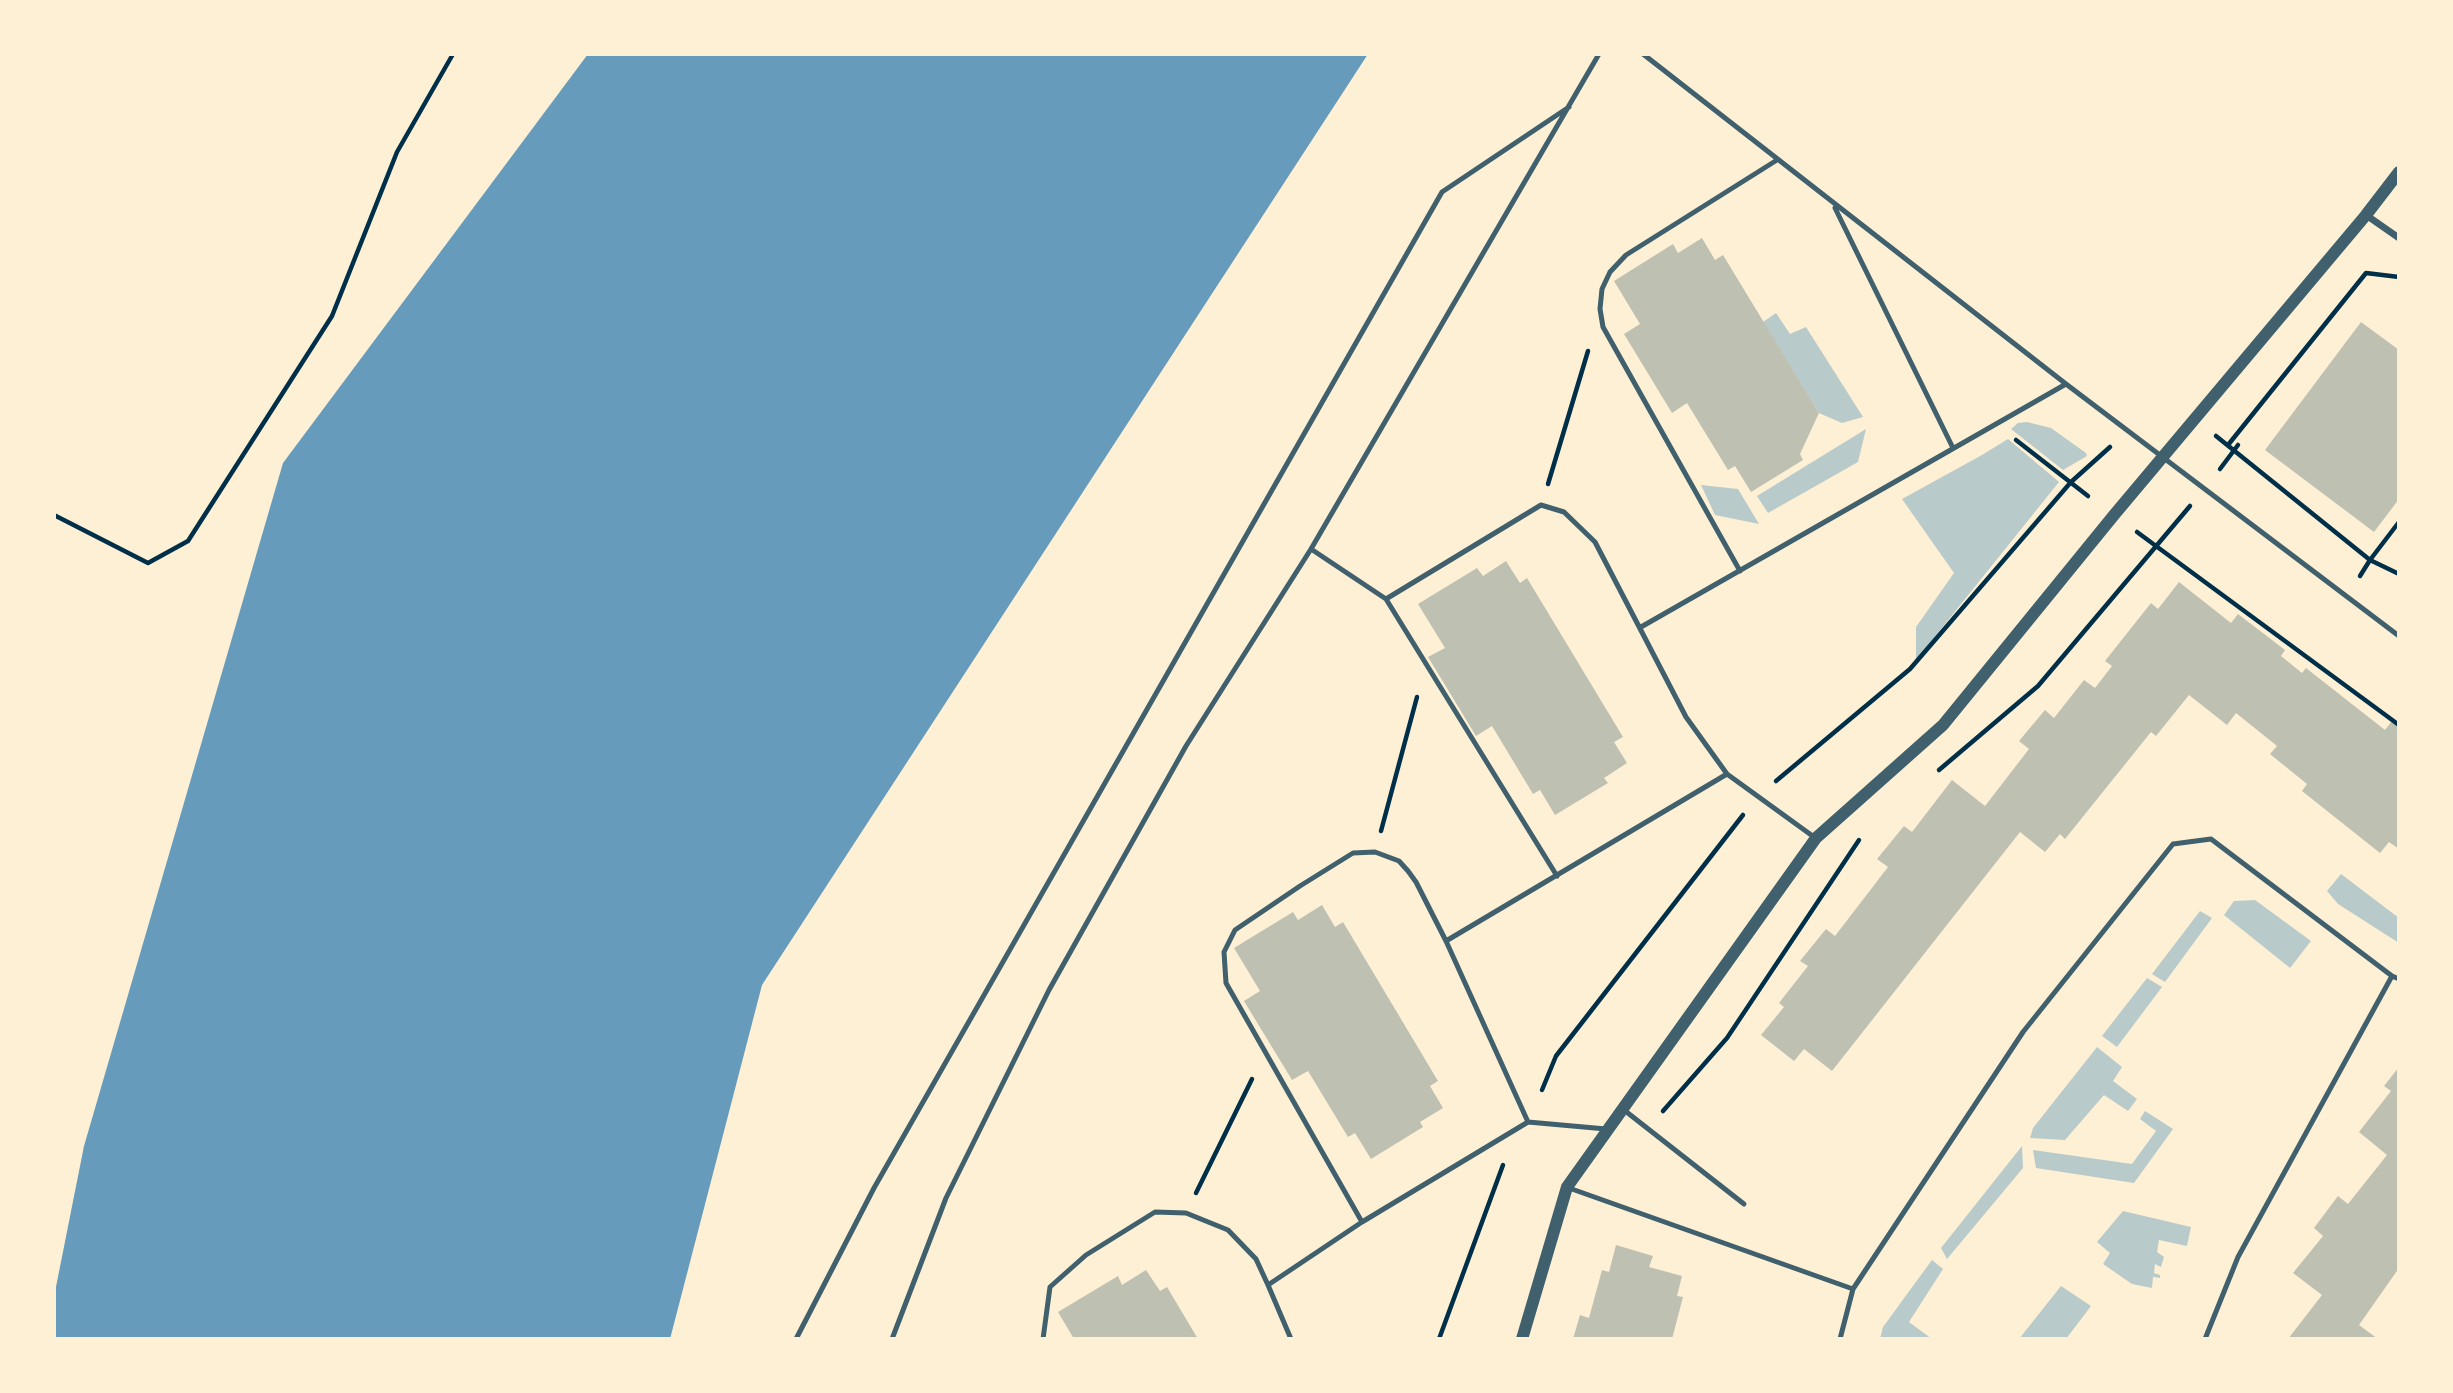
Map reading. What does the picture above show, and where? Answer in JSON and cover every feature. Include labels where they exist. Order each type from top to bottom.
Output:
[{"type":"street","points":[[1522,1339],[1567,1187],[1816,838],[1943,725],[2399,172]]},
{"type":"street","points":[[2366,215],[2399,238]]},
{"type":"lane","points":[[892,1339],[946,1198],[1049,990],[1186,746],[1311,550],[1599,54]]},
{"type":"lane","points":[[1643,54],[2066,384],[2399,636]]},
{"type":"lane","points":[[796,1339],[881,1176],[1441,192],[1569,107]]},
{"type":"lane","points":[[1740,570],[1603,327],[1600,309],[1602,289],[1610,272],[1626,255],[1777,160]]},
{"type":"lane","points":[[1834,205],[1953,448]]},
{"type":"lane","points":[[1641,627],[2066,384]]},
{"type":"lane","points":[[1386,599],[1541,505],[1564,512],[1595,542],[1686,717],[1727,774],[1816,838]]},
{"type":"lane","points":[[1311,550],[1386,599],[1557,876]]},
{"type":"lane","points":[[1446,941],[1727,774]]},
{"type":"lane","points":[[1840,1339],[1853,1289],[2023,1032],[2173,844],[2211,839],[2395,977],[2238,1257],[2205,1339]]},
{"type":"lane","points":[[1362,1222],[1226,983],[1224,951],[1235,930],[1353,853],[1375,852],[1399,862],[1416,882],[1446,941],[1528,1122]]},
{"type":"lane","points":[[1624,1110],[1744,1204]]},
{"type":"lane","points":[[1268,1285],[1362,1222],[1528,1122],[1609,1130]]},
{"type":"lane","points":[[1567,1187],[1853,1289]]},
{"type":"lane","points":[[1043,1339],[1050,1287],[1086,1255],[1155,1212],[1186,1213],[1228,1230],[1256,1259],[1291,1339]]},
{"type":"path","points":[[54,515],[148,563],[188,541],[332,316],[397,152],[453,54]]},
{"type":"path","points":[[2228,445],[2367,273],[2399,277]]},
{"type":"path","points":[[1541,505],[1600,309]]},
{"type":"path","points":[[2195,419],[2370,560],[2399,574]]},
{"type":"path","points":[[1996,424],[2088,496]]},
{"type":"path","points":[[1439,1339],[1508,1152],[1528,1122],[1556,1056],[1758,796],[1910,669],[2071,482],[2129,431]]},
{"type":"path","points":[[1934,775],[2038,687],[2206,488],[2238,444]]},
{"type":"path","points":[[2370,560],[2399,522]]},
{"type":"path","points":[[2134,530],[2399,725]]},
{"type":"path","points":[[1375,852],[1426,663]]},
{"type":"path","points":[[1648,1128],[1727,1038],[1862,836]]},
{"type":"path","points":[[1186,1213],[1265,1051]]},
{"type":"shaded area","points":[[1776,313],[1790,334],[1806,327],[1863,417],[1842,423],[1819,413],[1763,322]]},
{"type":"shaded area","points":[[2027,422],[2051,428],[2087,456],[2063,470],[2011,429],[2018,423]]},
{"type":"shaded area","points":[[1866,429],[1858,462],[1768,513],[1757,496]]},
{"type":"shaded area","points":[[2008,439],[2059,482],[1916,660],[1916,627],[1954,573],[1902,499]]},
{"type":"shaded area","points":[[1701,485],[1738,489],[1759,524],[1715,515]]},
{"type":"shaded area","points":[[2341,874],[2399,918],[2399,943],[2338,904],[2327,891]]},
{"type":"shaded area","points":[[2255,900],[2311,941],[2290,968],[2224,915],[2234,901]]},
{"type":"shaded area","points":[[2200,911],[2212,918],[2165,982],[2152,974]]},
{"type":"shaded area","points":[[2147,978],[2162,987],[2117,1047],[2102,1036]]},
{"type":"shaded area","points":[[2097,1047],[2122,1067],[2113,1081],[2137,1099],[2128,1111],[2104,1095],[2065,1140],[2030,1138],[2033,1128]]},
{"type":"shaded area","points":[[2145,1111],[2173,1129],[2134,1183],[2036,1168],[2033,1150],[2132,1164],[2156,1131],[2140,1119]]},
{"type":"shaded area","points":[[2022,1146],[2023,1168],[1947,1259],[1941,1248]]},
{"type":"shaded area","points":[[2123,1211],[2191,1227],[2187,1246],[2159,1240],[2157,1252],[2164,1257],[2161,1267],[2155,1264],[2154,1273],[2160,1275],[2160,1278],[2153,1277],[2152,1288],[2132,1284],[2103,1264],[2110,1253],[2097,1242]]},
{"type":"shaded area","points":[[1932,1260],[1943,1269],[1909,1322],[1932,1339],[1880,1339],[1883,1327]]},
{"type":"shaded area","points":[[2061,1286],[2091,1306],[2066,1339],[2019,1339]]},
{"type":"water","points":[[588,54],[1368,54],[762,985],[670,1339],[54,1339],[54,1297],[84,1146],[283,463]]},
{"type":"building","points":[[1702,238],[1715,260],[1723,255],[1819,413],[1800,454],[1803,460],[1751,492],[1735,466],[1728,470],[1687,403],[1672,413],[1624,334],[1640,324],[1614,281],[1673,244],[1678,253]]},
{"type":"building","points":[[2361,322],[2399,350],[2399,499],[2374,532],[2265,450]]},
{"type":"building","points":[[1506,561],[1520,583],[1527,578],[1623,737],[1614,742],[1627,763],[1604,778],[1608,783],[1555,815],[1540,790],[1533,794],[1492,726],[1476,736],[1428,657],[1445,648],[1418,604],[1477,568],[1483,576]]},
{"type":"building","points":[[2179,582],[2231,623],[2238,614],[2285,650],[2281,656],[2302,673],[2306,668],[2385,730],[2392,721],[2399,727],[2399,849],[2389,842],[2380,853],[2302,791],[2307,784],[2270,754],[2277,746],[2236,713],[2227,725],[2189,695],[2156,736],[2151,732],[2065,839],[2060,834],[2045,852],[2020,832],[1832,1071],[1804,1049],[1794,1061],[1761,1035],[1784,1007],[1779,1003],[1808,966],[1800,961],[1826,929],[1835,936],[1888,867],[1877,859],[1904,826],[1912,832],[1952,780],[1985,806],[2029,749],[2019,741],[2045,710],[2054,718],[2084,680],[2095,688],[2112,666],[2105,661],[2151,603],[2158,609]]},
{"type":"building","points":[[1322,905],[1335,927],[1343,922],[1438,1081],[1430,1086],[1443,1108],[1420,1122],[1423,1127],[1371,1159],[1355,1133],[1348,1137],[1308,1071],[1292,1080],[1244,1001],[1260,991],[1234,948],[1293,912],[1298,920]]},
{"type":"building","points":[[2399,1067],[2399,1268],[2359,1325],[2378,1339],[2288,1339],[2322,1295],[2293,1273],[2323,1236],[2314,1228],[2338,1196],[2348,1204],[2387,1155],[2359,1132],[2391,1091],[2384,1086]]},
{"type":"building","points":[[1616,1245],[1653,1256],[1649,1267],[1682,1276],[1677,1296],[1683,1297],[1672,1339],[1573,1339],[1580,1315],[1589,1318],[1602,1270],[1609,1272]]},
{"type":"building","points":[[1146,1270],[1160,1291],[1167,1287],[1198,1339],[1074,1339],[1058,1312],[1118,1276],[1122,1285]]}]
